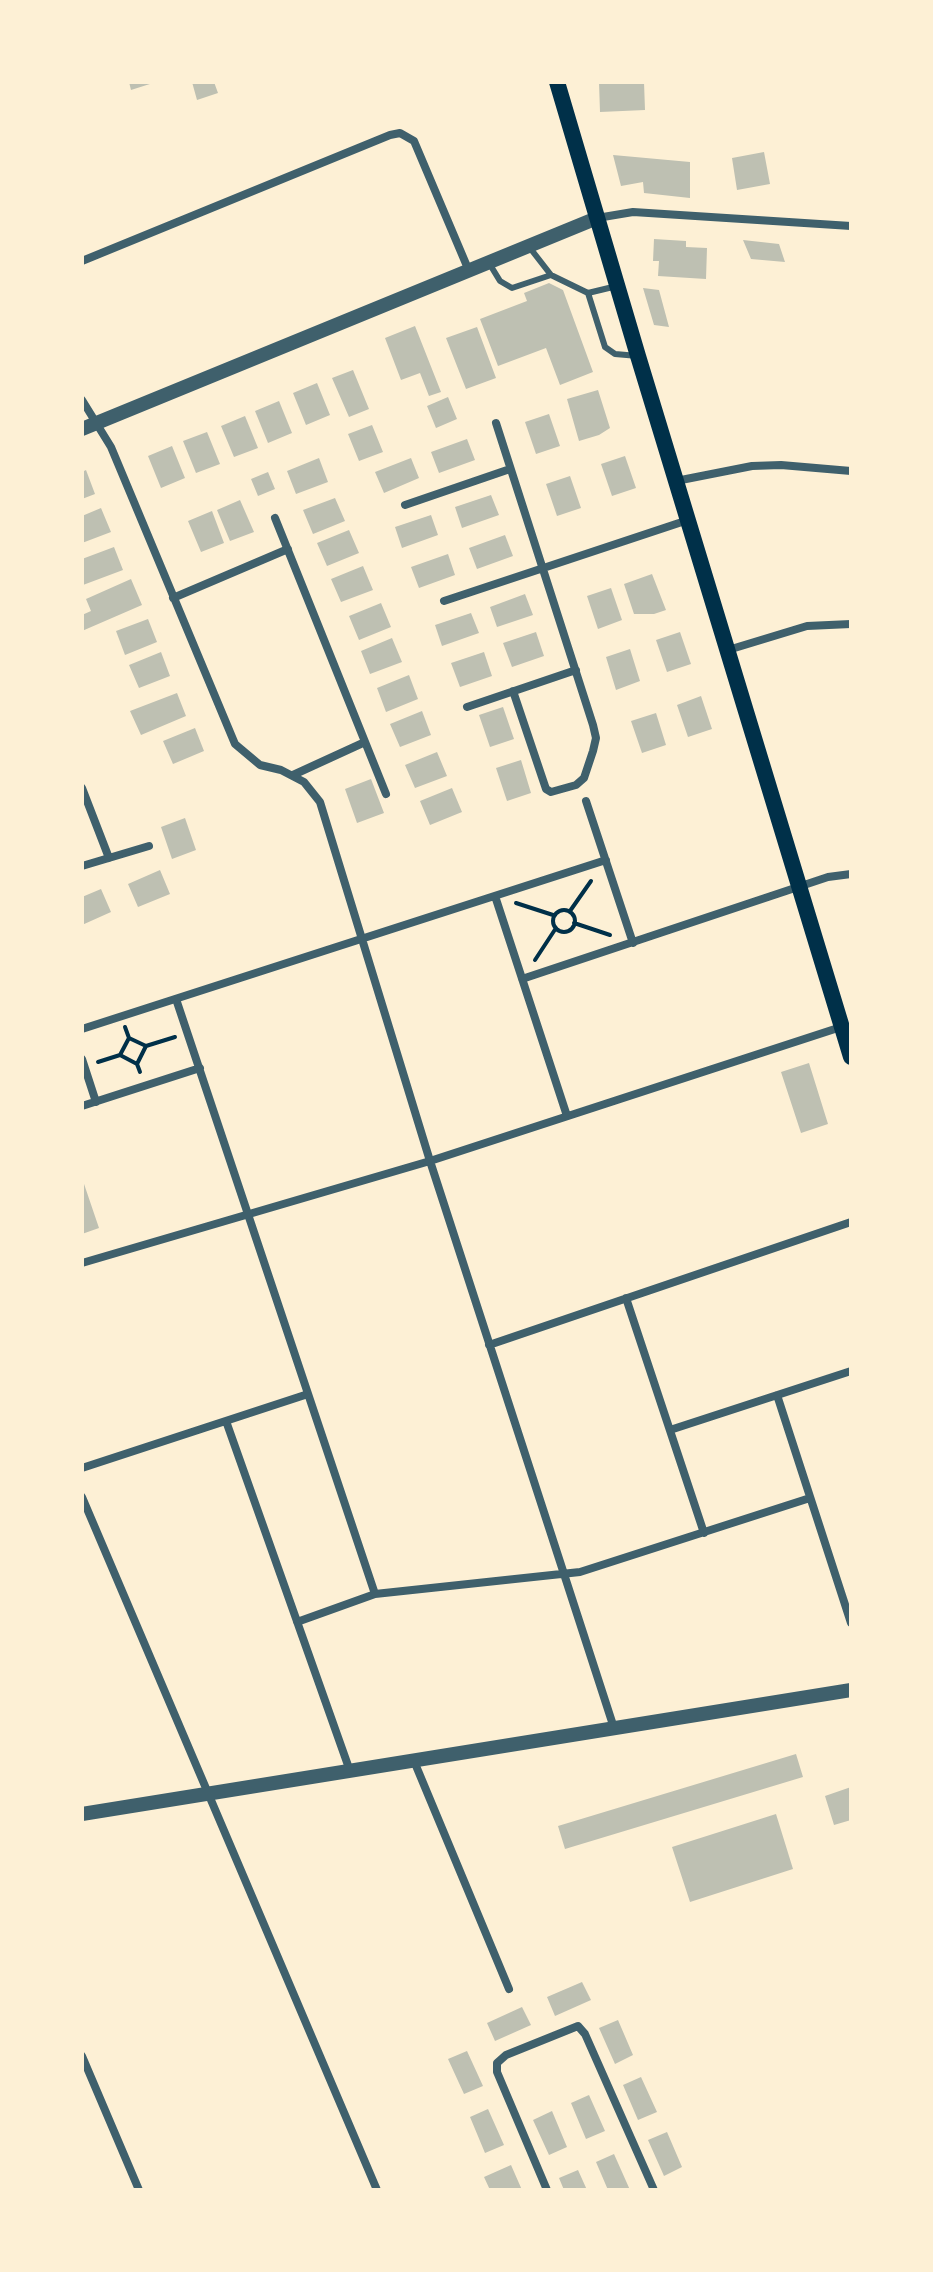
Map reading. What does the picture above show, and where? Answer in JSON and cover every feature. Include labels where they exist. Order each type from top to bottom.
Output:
[{"type":"main road","points":[[557,82],[851,1057]]},
{"type":"street","points":[[82,261],[400,133],[414,141],[469,271]]},
{"type":"street","points":[[89,426],[597,218],[633,212],[851,226]]},
{"type":"street","points":[[82,400],[89,426],[111,447],[235,744],[260,765],[293,775],[313,791],[320,802],[430,1161],[614,1729]]},
{"type":"street","points":[[496,423],[596,738],[584,778],[576,785],[551,792],[546,789],[513,691]]},
{"type":"street","points":[[675,481],[752,466],[781,465],[851,471]]},
{"type":"street","points":[[405,505],[510,469]]},
{"type":"street","points":[[275,518],[386,794]]},
{"type":"street","points":[[444,601],[688,520]]},
{"type":"street","points":[[173,598],[288,549]]},
{"type":"street","points":[[728,650],[807,626],[851,624]]},
{"type":"street","points":[[467,707],[576,670]]},
{"type":"street","points":[[293,775],[365,742]]},
{"type":"street","points":[[82,788],[109,858]]},
{"type":"street","points":[[586,801],[633,943]]},
{"type":"street","points":[[82,866],[149,846]]},
{"type":"street","points":[[82,1029],[606,860]]},
{"type":"street","points":[[522,979],[828,877],[851,874]]},
{"type":"street","points":[[495,896],[567,1116]]},
{"type":"street","points":[[176,999],[375,1594]]},
{"type":"street","points":[[82,1263],[430,1161],[842,1027]]},
{"type":"street","points":[[83,1063],[96,1102]]},
{"type":"street","points":[[82,1106],[200,1068]]},
{"type":"street","points":[[489,1345],[851,1222]]},
{"type":"street","points":[[626,1298],[704,1533]]},
{"type":"street","points":[[670,1430],[851,1371]]},
{"type":"street","points":[[82,1468],[308,1394]]},
{"type":"street","points":[[777,1395],[851,1623]]},
{"type":"street","points":[[226,1421],[350,1771]]},
{"type":"street","points":[[82,1497],[377,2190]]},
{"type":"street","points":[[297,1622],[375,1594],[564,1575],[598,1568],[810,1498]]},
{"type":"street","points":[[82,1814],[851,1690]]},
{"type":"street","points":[[414,1761],[509,1989]]},
{"type":"street","points":[[547,2190],[497,2072],[497,2063],[506,2055],[578,2026],[585,2034],[654,2190]]},
{"type":"street","points":[[82,2056],[139,2190]]},
{"type":"lane","points":[[529,247],[551,275],[588,293],[617,286]]},
{"type":"lane","points":[[489,263],[507,287],[517,287],[551,275]]},
{"type":"lane","points":[[588,293],[605,347],[615,354],[638,356]]},
{"type":"path","points":[[570,911],[606,860]]},
{"type":"path","points":[[495,896],[554,916]]},
{"type":"path","points":[[556,928],[554,916],[561,910],[570,911]]},
{"type":"path","points":[[570,911],[574,923]]},
{"type":"path","points":[[574,923],[633,943]]},
{"type":"path","points":[[556,928],[569,930],[574,923]]},
{"type":"path","points":[[522,979],[556,928]]},
{"type":"path","points":[[120,1055],[129,1038],[146,1046],[187,1033]]},
{"type":"path","points":[[83,1063],[120,1055],[137,1064],[146,1046]]},
{"type":"building","points":[[129,82],[153,82],[153,83],[131,90]]},
{"type":"building","points":[[192,82],[214,82],[218,93],[197,100]]},
{"type":"building","points":[[599,82],[644,82],[645,110],[600,112]]},
{"type":"building","points":[[764,152],[770,184],[737,190],[732,158]]},
{"type":"building","points":[[613,155],[690,162],[690,198],[644,193],[643,182],[621,186]]},
{"type":"building","points":[[654,239],[686,241],[686,247],[707,248],[706,279],[658,276],[659,261],[653,261]]},
{"type":"building","points":[[743,240],[779,244],[785,262],[751,259]]},
{"type":"building","points":[[549,283],[563,290],[593,372],[560,385],[546,348],[498,366],[480,319],[527,301],[524,293]]},
{"type":"building","points":[[643,288],[659,290],[669,327],[654,325]]},
{"type":"building","points":[[415,326],[441,392],[429,396],[420,373],[401,380],[385,338]]},
{"type":"building","points":[[477,327],[496,378],[466,389],[446,338]]},
{"type":"building","points":[[353,370],[369,409],[349,417],[332,378]]},
{"type":"building","points":[[317,383],[330,415],[306,425],[293,393]]},
{"type":"building","points":[[598,390],[610,428],[579,441],[567,399]]},
{"type":"building","points":[[448,397],[457,419],[436,428],[427,406]]},
{"type":"building","points":[[279,401],[292,433],[268,443],[255,411]]},
{"type":"building","points":[[549,414],[560,446],[536,454],[525,422]]},
{"type":"building","points":[[245,416],[258,448],[234,457],[221,426]]},
{"type":"building","points":[[372,425],[383,452],[359,461],[348,434]]},
{"type":"building","points":[[207,432],[220,464],[196,473],[183,441]]},
{"type":"building","points":[[467,439],[475,460],[439,473],[431,452]]},
{"type":"building","points":[[172,446],[185,478],[161,488],[148,456]]},
{"type":"building","points":[[625,456],[636,488],[612,496],[601,464]]},
{"type":"building","points":[[319,458],[328,482],[296,494],[287,471]]},
{"type":"building","points":[[411,458],[419,478],[384,493],[375,472]]},
{"type":"building","points":[[86,470],[95,494],[82,499],[82,472]]},
{"type":"building","points":[[268,472],[275,489],[258,496],[251,479]]},
{"type":"building","points":[[570,476],[581,508],[557,516],[546,484]]},
{"type":"building","points":[[491,495],[499,515],[462,528],[455,507]]},
{"type":"building","points":[[335,498],[345,521],[313,534],[303,510]]},
{"type":"building","points":[[240,500],[254,532],[230,541],[217,510]]},
{"type":"building","points":[[101,508],[111,532],[82,543],[82,516]]},
{"type":"building","points":[[212,511],[224,543],[201,552],[188,521]]},
{"type":"building","points":[[431,515],[438,535],[402,548],[395,527]]},
{"type":"building","points":[[349,530],[359,553],[327,566],[317,543]]},
{"type":"building","points":[[505,535],[513,556],[477,569],[469,548]]},
{"type":"building","points":[[114,547],[123,570],[83,585],[82,559]]},
{"type":"building","points":[[448,554],[455,575],[419,588],[411,567]]},
{"type":"building","points":[[363,566],[373,590],[341,602],[331,579]]},
{"type":"building","points":[[652,574],[666,610],[654,614],[634,614],[624,584]]},
{"type":"building","points":[[131,579],[142,605],[82,631],[82,615],[91,611],[86,599]]},
{"type":"building","points":[[611,588],[622,620],[598,629],[587,596]]},
{"type":"building","points":[[525,594],[533,615],[497,627],[490,607]]},
{"type":"building","points":[[381,603],[391,627],[359,640],[349,616]]},
{"type":"building","points":[[471,613],[479,633],[442,646],[435,625]]},
{"type":"building","points":[[148,619],[157,642],[125,655],[116,631]]},
{"type":"building","points":[[536,632],[544,656],[512,667],[503,643]]},
{"type":"building","points":[[680,632],[691,664],[667,672],[656,640]]},
{"type":"building","points":[[392,638],[402,662],[370,674],[361,651]]},
{"type":"building","points":[[630,649],[640,681],[616,690],[606,657]]},
{"type":"building","points":[[161,652],[170,676],[139,688],[129,665]]},
{"type":"building","points":[[484,652],[492,676],[460,687],[451,663]]},
{"type":"building","points":[[409,675],[418,699],[386,712],[377,688]]},
{"type":"building","points":[[177,693],[186,716],[141,735],[130,711]]},
{"type":"building","points":[[701,696],[712,729],[688,737],[677,705]]},
{"type":"building","points":[[503,707],[514,739],[490,747],[479,715]]},
{"type":"building","points":[[422,711],[431,735],[400,747],[390,724]]},
{"type":"building","points":[[656,713],[666,745],[642,753],[631,721]]},
{"type":"building","points":[[195,728],[204,751],[173,764],[163,741]]},
{"type":"building","points":[[437,752],[447,776],[415,788],[405,765]]},
{"type":"building","points":[[521,760],[531,793],[507,801],[496,768]]},
{"type":"building","points":[[371,779],[384,813],[357,823],[345,789]]},
{"type":"building","points":[[452,788],[462,812],[430,825],[420,801]]},
{"type":"building","points":[[185,818],[196,850],[172,859],[161,827]]},
{"type":"building","points":[[160,870],[170,894],[138,907],[128,884]]},
{"type":"building","points":[[101,889],[111,912],[82,925],[82,897]]},
{"type":"building","points":[[809,1063],[828,1124],[801,1133],[781,1072]]},
{"type":"building","points":[[82,1178],[99,1228],[82,1234]]},
{"type":"building","points":[[796,1754],[803,1777],[565,1849],[558,1826]]},
{"type":"building","points":[[851,1787],[851,1820],[834,1825],[825,1796]]},
{"type":"building","points":[[776,1814],[793,1869],[690,1902],[672,1847]]},
{"type":"building","points":[[582,1982],[591,2000],[555,2016],[547,1997]]},
{"type":"building","points":[[522,2007],[531,2025],[495,2041],[487,2023]]},
{"type":"building","points":[[618,2020],[633,2055],[615,2064],[599,2028]]},
{"type":"building","points":[[467,2051],[483,2086],[464,2094],[448,2059]]},
{"type":"building","points":[[641,2077],[657,2112],[638,2120],[623,2085]]},
{"type":"building","points":[[589,2095],[605,2131],[586,2139],[571,2103]]},
{"type":"building","points":[[488,2109],[504,2145],[485,2153],[470,2117]]},
{"type":"building","points":[[552,2111],[567,2147],[549,2155],[533,2120]]},
{"type":"building","points":[[667,2132],[682,2167],[664,2176],[648,2140]]},
{"type":"building","points":[[614,2154],[630,2190],[608,2190],[596,2162]]},
{"type":"building","points":[[511,2165],[522,2190],[490,2190],[484,2177]]},
{"type":"building","points":[[578,2170],[587,2190],[564,2190],[559,2178]]}]
